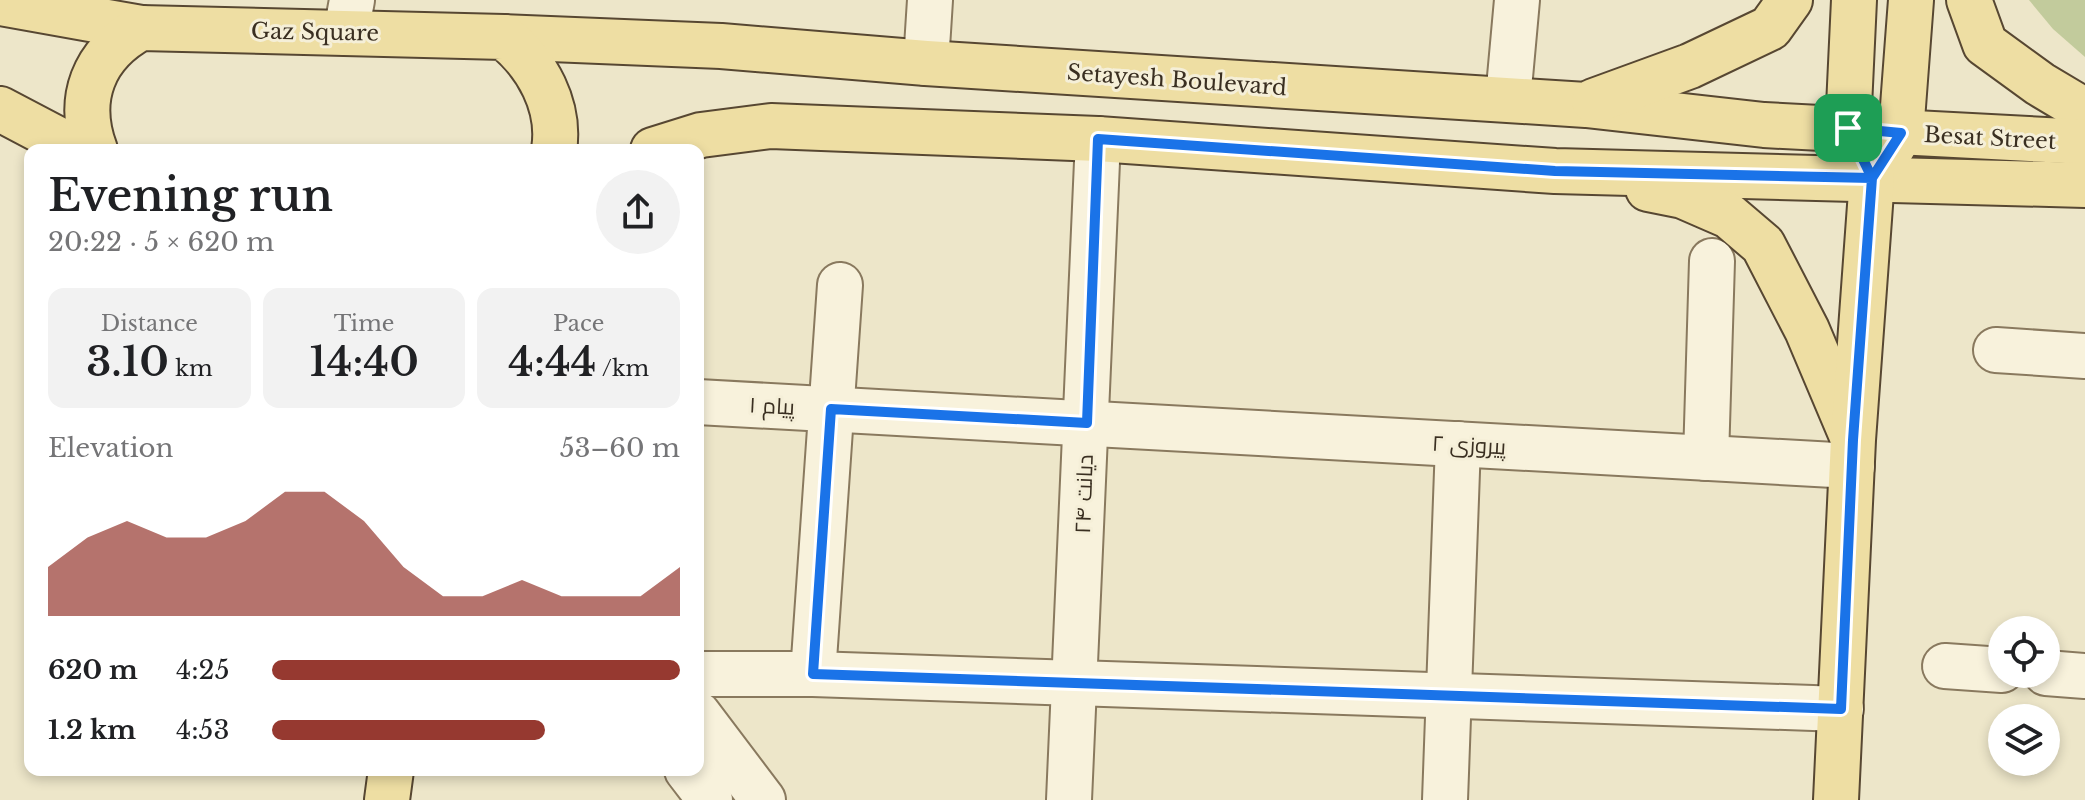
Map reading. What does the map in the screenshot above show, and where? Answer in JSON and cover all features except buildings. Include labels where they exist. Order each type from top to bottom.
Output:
[{"type":"main road","points":[[1586,105],[1690,66],[1770,28],[1790,0]]},
{"type":"main road","points":[[1854,0],[1848,128],[1872,178]]},
{"type":"main road","points":[[1836,800],[1853,453],[1872,178],[1901,133],[1911,0]]},
{"type":"main road","points":[[1969,0],[1985,44],[2040,84],[2085,111]]},
{"type":"main road","name":"Gaz Square","points":[[0,3],[141,28],[349,17],[504,37]]},
{"type":"main road","points":[[94,144],[85,110],[96,70],[107,52],[141,28]]},
{"type":"main road","name":"Setayesh Boulevard","points":[[504,37],[721,46],[1266,86],[1508,99],[1764,125],[1848,128]]},
{"type":"main road","points":[[504,37],[536,70],[553,113],[554,144]]},
{"type":"main road","points":[[1265,151],[1266,86]]},
{"type":"main road","points":[[0,109],[67,144]]},
{"type":"main road","points":[[672,144],[701,135],[771,126],[1098,139],[1555,171],[1872,178]]},
{"type":"main road","name":"Besat Street","points":[[1848,128],[2085,142]]},
{"type":"main road","points":[[1555,171],[1683,196],[1729,216],[1763,245],[1807,330],[1853,453]]},
{"type":"main road","name":"Besat Street","points":[[1872,178],[2085,185]]},
{"type":"main road","points":[[387,800],[390,776]]},
{"type":"street","points":[[926,63],[930,0]]},
{"type":"street","points":[[1508,99],[1517,0]]},
{"type":"street","name":"دیانت ۲۴","points":[[1069,800],[1098,139]]},
{"type":"street","points":[[1706,458],[1712,261]]},
{"type":"street","points":[[813,674],[840,285]]},
{"type":"street","points":[[1996,350],[2085,356]]},
{"type":"street","name":"پیام ۱","points":[[704,402],[1087,423]]},
{"type":"street","name":"پیروزی ۲","points":[[1087,423],[1706,458],[1853,453]]},
{"type":"street","points":[[1445,800],[1458,444]]},
{"type":"street","points":[[1945,666],[1988,669]]},
{"type":"street","points":[[704,674],[813,674],[1841,709]]},
{"type":"street","points":[[2060,674],[2085,676]]},
{"type":"street","points":[[704,722],[763,800]]},
{"type":"street","points":[[692,776],[710,800]]},
{"type":"green space","points":[[2029,0],[2085,0],[2085,57],[2053,29]]},
{"type":"route","points":[[1848,128],[1872,178],[1555,171],[1098,139],[1087,423],[831,409],[813,674],[1841,709],[1853,440],[1867,282],[1872,178],[1901,133],[1848,128]]}]
